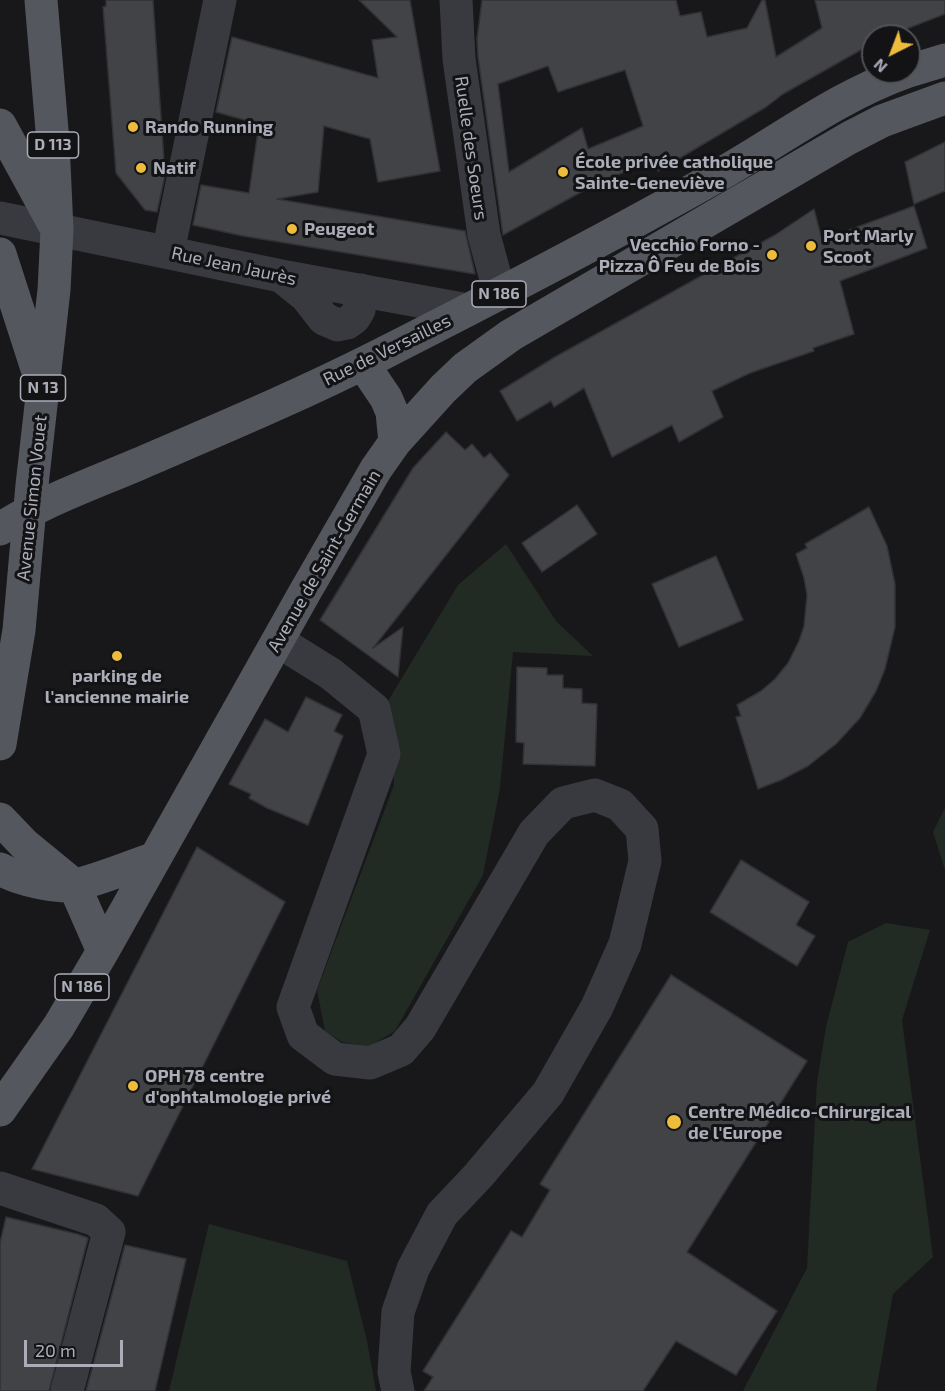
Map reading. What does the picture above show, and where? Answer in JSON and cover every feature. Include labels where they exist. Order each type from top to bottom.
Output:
[{"type":"main road","name":"Avenue Simon Vouet","points":[[0,744],[19,630],[54,290],[57,230],[53,142],[40,0]]},
{"type":"main road","name":"Rue de Versailles","points":[[921,68],[945,60]]},
{"type":"main road","name":"Rue de Versailles","points":[[0,529],[35,509],[78,489],[363,364],[500,294],[715,177],[876,84]]},
{"type":"main road","name":"Avenue de Saint-Germain","points":[[155,858],[376,469],[395,442],[443,389],[465,368],[510,334],[849,138],[882,122],[945,98]]},
{"type":"main road","points":[[0,125],[57,230]]},
{"type":"main road","points":[[0,254],[43,388]]},
{"type":"main road","points":[[363,364],[386,398],[392,412],[395,442]]},
{"type":"main road","points":[[0,819],[24,844],[74,885],[104,951]]},
{"type":"main road","points":[[0,869],[18,879],[38,883],[74,885],[155,858]]},
{"type":"main road","name":"N 186","points":[[0,1110],[58,1026],[104,951],[155,858]]},
{"type":"street","points":[[168,252],[220,0]]},
{"type":"street","name":"Ruelle des Soeurs","points":[[456,0],[459,59],[484,235],[500,294]]},
{"type":"street","name":"Rue Jean Jaurès","points":[[0,218],[281,276],[468,310]]},
{"type":"street","points":[[278,641],[332,674],[374,709],[384,754],[293,1007],[303,1035],[335,1059],[370,1063],[401,1050],[420,1028],[534,833],[563,803],[595,795],[620,805],[642,829],[645,861],[625,944],[597,1007],[548,1093],[478,1176],[442,1214],[413,1269],[398,1312],[394,1372],[398,1391]]},
{"type":"street","points":[[0,1188],[96,1220],[110,1232],[67,1391]]},
{"type":"shaded area","points":[[506,544],[556,621],[593,656],[513,652],[500,788],[483,875],[395,1031],[368,1047],[342,1042],[325,1031],[317,990],[394,785],[388,701],[458,585]]},
{"type":"shaded area","points":[[945,808],[945,870],[933,832]]},
{"type":"shaded area","points":[[886,923],[930,930],[902,1020],[933,1257],[893,1294],[876,1391],[743,1391],[807,1268],[817,1082],[826,1027],[848,942]]},
{"type":"shaded area","points":[[209,1224],[347,1261],[367,1341],[376,1391],[169,1391]]},
{"type":"building","points":[[106,0],[153,0],[165,175],[157,212],[145,210],[116,173],[103,7],[106,6]]},
{"type":"building","points":[[359,0],[410,0],[440,171],[378,182],[370,139],[324,126],[318,192],[277,199],[465,231],[475,274],[243,236],[193,225],[201,185],[249,193],[259,124],[216,112],[232,37],[378,78],[372,40],[397,37]]},
{"type":"building","points":[[482,0],[676,0],[680,16],[701,12],[707,37],[747,28],[762,0],[765,0],[776,57],[822,28],[815,0],[945,0],[945,14],[919,24],[861,24],[861,50],[783,94],[766,107],[658,171],[654,159],[592,186],[503,235],[477,39]],"holes":[[[548,66],[558,92],[625,70],[643,126],[588,149],[582,128],[509,172],[498,84]]]},
{"type":"building","points":[[945,142],[945,191],[914,204],[905,162]]},
{"type":"building","points":[[914,206],[927,248],[840,281],[854,334],[813,348],[814,351],[750,373],[712,391],[723,417],[679,442],[672,425],[612,457],[584,388],[554,407],[551,401],[517,421],[500,391],[555,357],[775,235],[814,209],[822,240]]},
{"type":"building","points":[[446,432],[465,450],[472,444],[484,458],[490,453],[509,475],[373,648],[403,627],[398,677],[320,620],[413,468]]},
{"type":"building","points":[[577,505],[597,534],[542,572],[522,543]]},
{"type":"building","points":[[869,507],[887,546],[895,584],[895,627],[885,669],[876,691],[860,718],[836,744],[808,766],[758,789],[736,717],[741,716],[737,705],[761,691],[775,679],[788,663],[799,641],[804,626],[807,595],[796,554],[807,548],[805,544]]},
{"type":"building","points":[[716,556],[743,620],[679,647],[652,584]]},
{"type":"building","points":[[517,667],[547,668],[547,675],[563,675],[563,688],[582,689],[582,703],[597,704],[595,766],[523,764],[524,743],[516,742]]},
{"type":"building","points":[[306,697],[342,715],[334,731],[343,736],[308,825],[267,808],[249,798],[251,794],[229,784],[265,719],[288,732]]},
{"type":"building","name":"OPH 78 centre d'ophtalmologie privé","points":[[197,847],[285,902],[138,1196],[32,1169]]},
{"type":"building","points":[[741,860],[809,902],[796,925],[815,936],[797,966],[710,912]]},
{"type":"building","name":"Centre Médico-Chirurgical de l'Europe","points":[[671,975],[807,1061],[687,1252],[777,1311],[736,1375],[676,1341],[643,1391],[424,1391],[433,1377],[423,1371],[511,1231],[522,1237],[550,1190],[540,1184]]},
{"type":"building","points":[[6,1217],[88,1238],[49,1391],[0,1391],[0,1243]]},
{"type":"building","points":[[125,1245],[186,1259],[155,1391],[86,1391]]},
{"type":"place","name":"Rando Running","points":[[133,127]]},
{"type":"place","name":"Natif","points":[[141,168]]},
{"type":"place","name":"École privée catholique Sainte-Geneviève","points":[[563,172]]},
{"type":"place","name":"Peugeot","points":[[292,229]]},
{"type":"place","name":"Port Marly Scoot","points":[[811,246]]},
{"type":"place","name":"Vecchio Forno - Pizza Ô Feu de Bois","points":[[772,255]]},
{"type":"place","name":"parking de l'ancienne mairie","points":[[117,656]]},
{"type":"place","name":"OPH 78 centre d'ophtalmologie privé","points":[[133,1086]]},
{"type":"place","name":"Centre Médico-Chirurgical de l'Europe","points":[[674,1122]]}]
